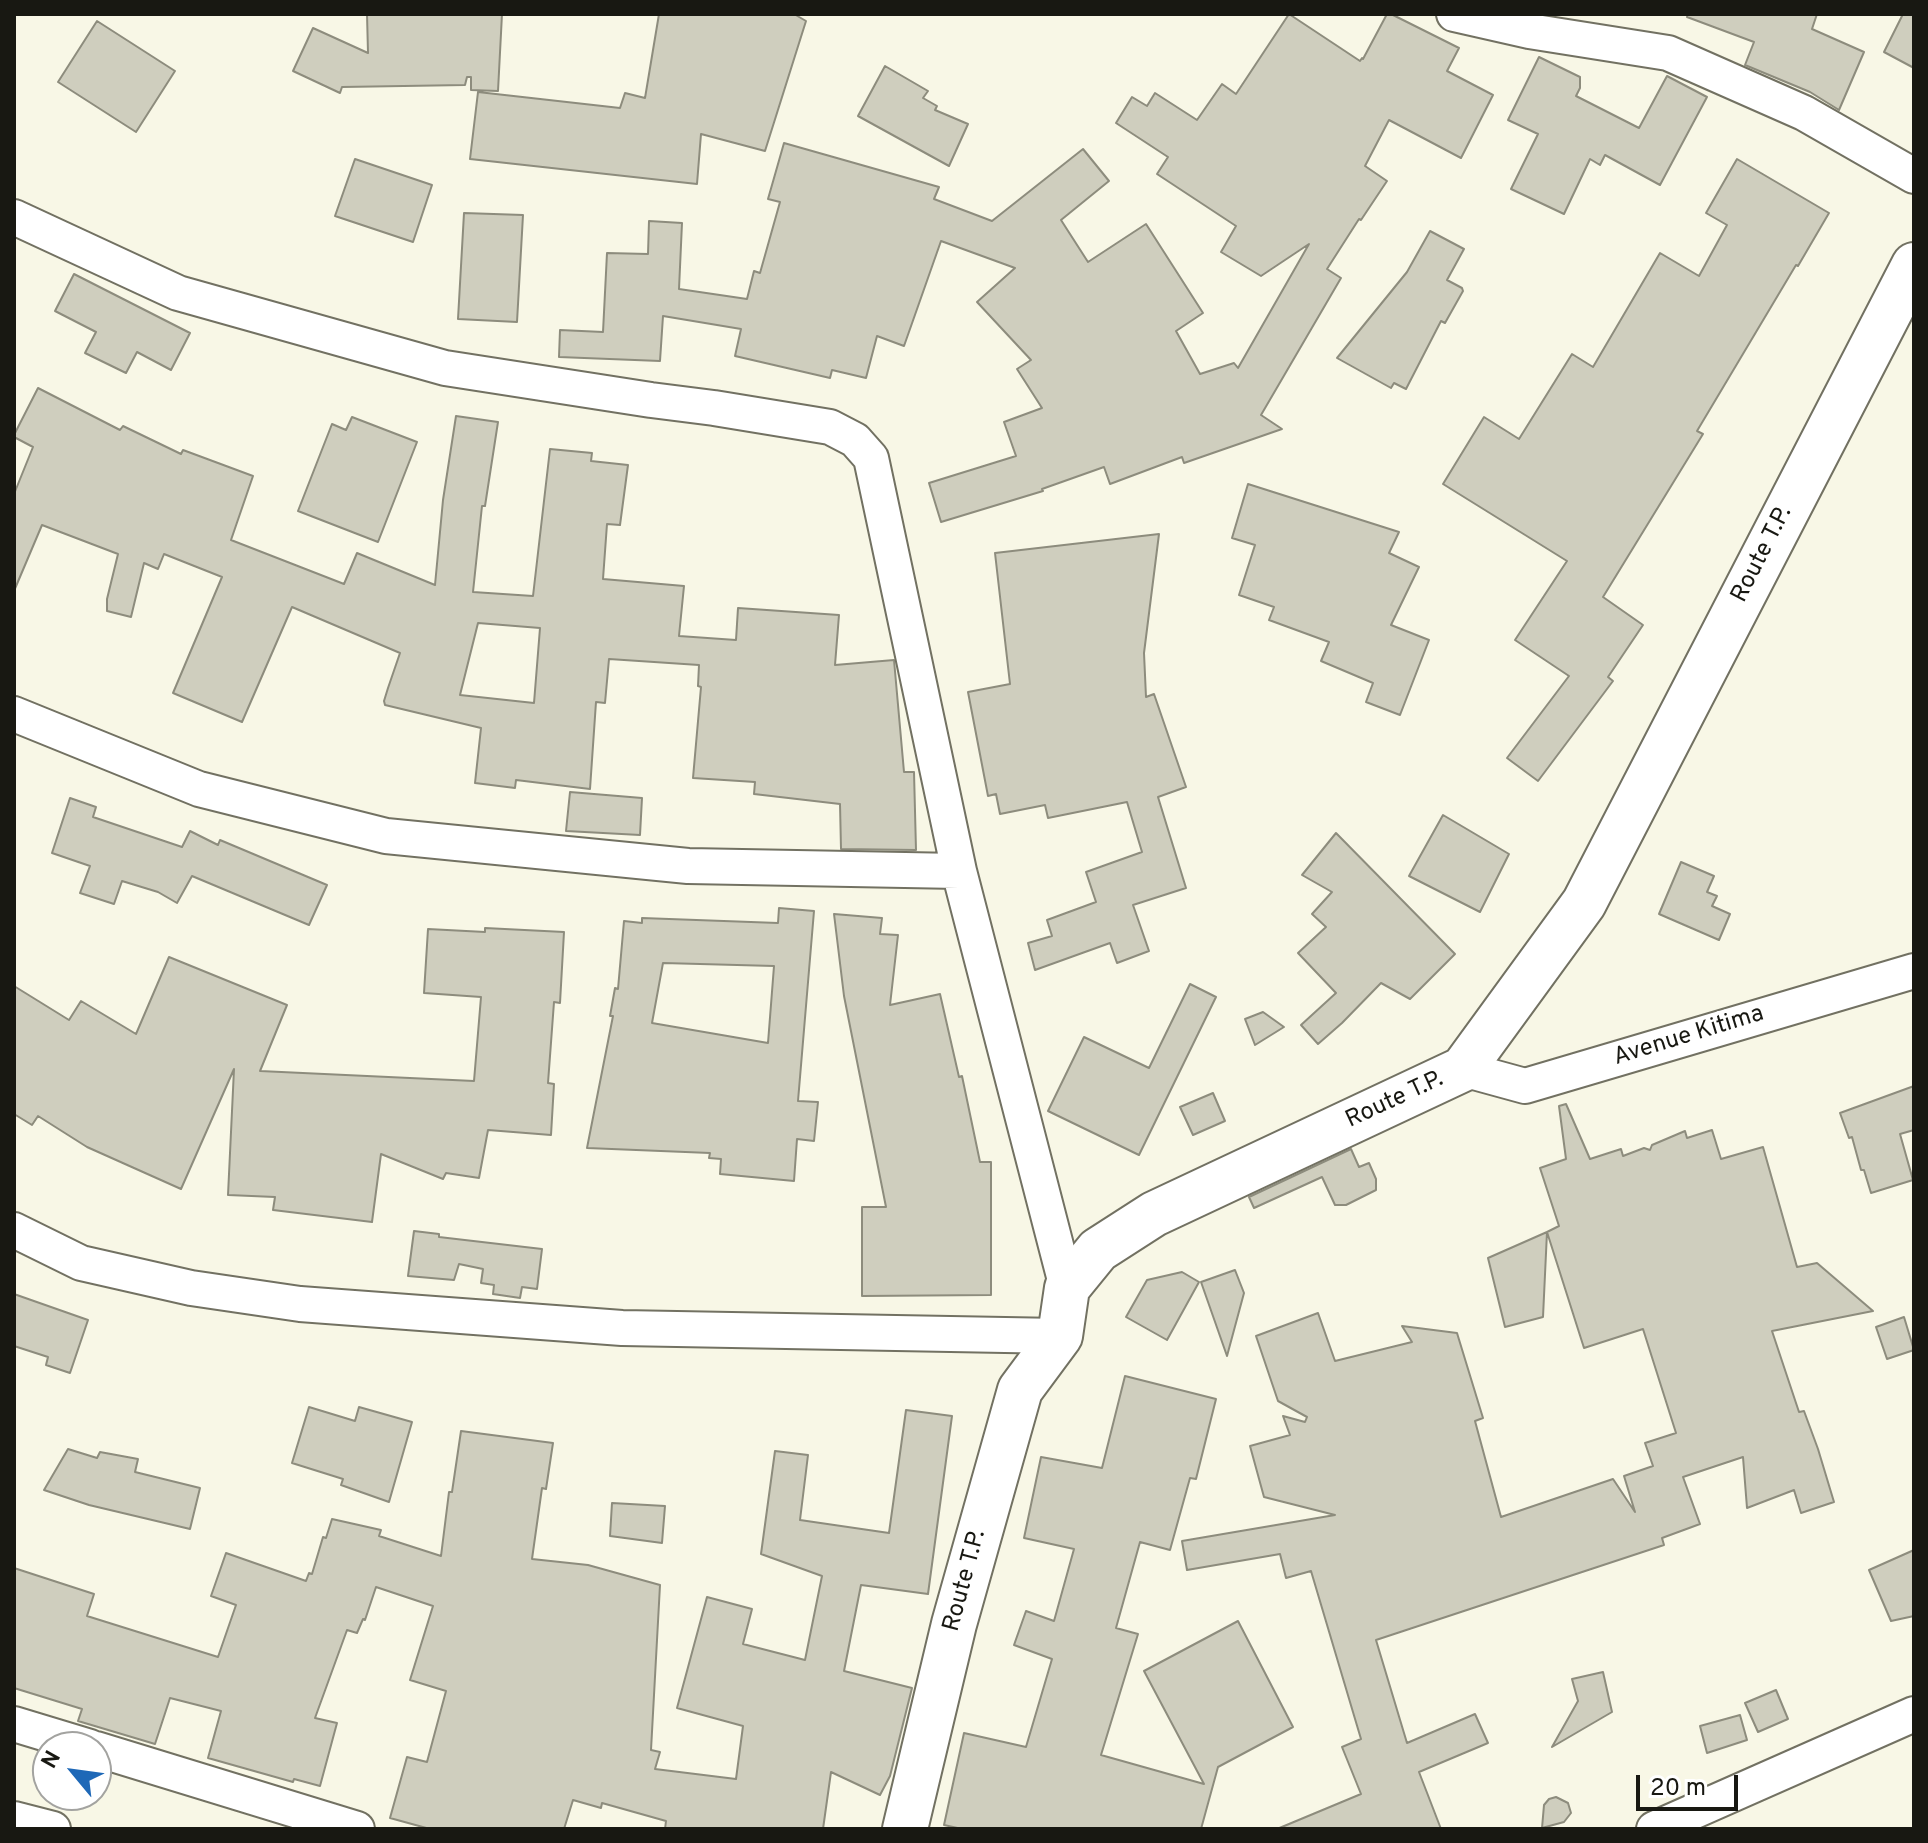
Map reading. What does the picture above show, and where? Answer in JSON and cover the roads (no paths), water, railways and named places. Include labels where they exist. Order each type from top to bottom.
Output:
[{"type":"street","points":[[1454,14],[1529,31],[1668,53],[1804,113],[1914,176]]},
{"type":"street","points":[[14,217],[178,293],[445,368],[830,427],[855,440],[871,458],[959,871],[1067,1288]]},
{"type":"street","name":"Route T.P.","points":[[905,1829],[954,1624],[1020,1390],[1060,1336],[1067,1288],[1098,1250],[1154,1214],[1463,1069],[1584,903],[1914,265]]},
{"type":"street","points":[[14,714],[199,789],[386,836],[688,866],[959,871]]},
{"type":"street","name":"Avenue Kitima","points":[[1463,1069],[1525,1086],[1914,971]]},
{"type":"street","points":[[14,1230],[81,1263],[191,1288],[300,1304],[622,1328],[1060,1336]]},
{"type":"street","points":[[1654,1829],[1914,1714]]},
{"type":"street","points":[[14,1724],[37,1731]]},
{"type":"street","points":[[112,1754],[357,1829]]},
{"type":"street","points":[[14,1819],[53,1829]]}]
